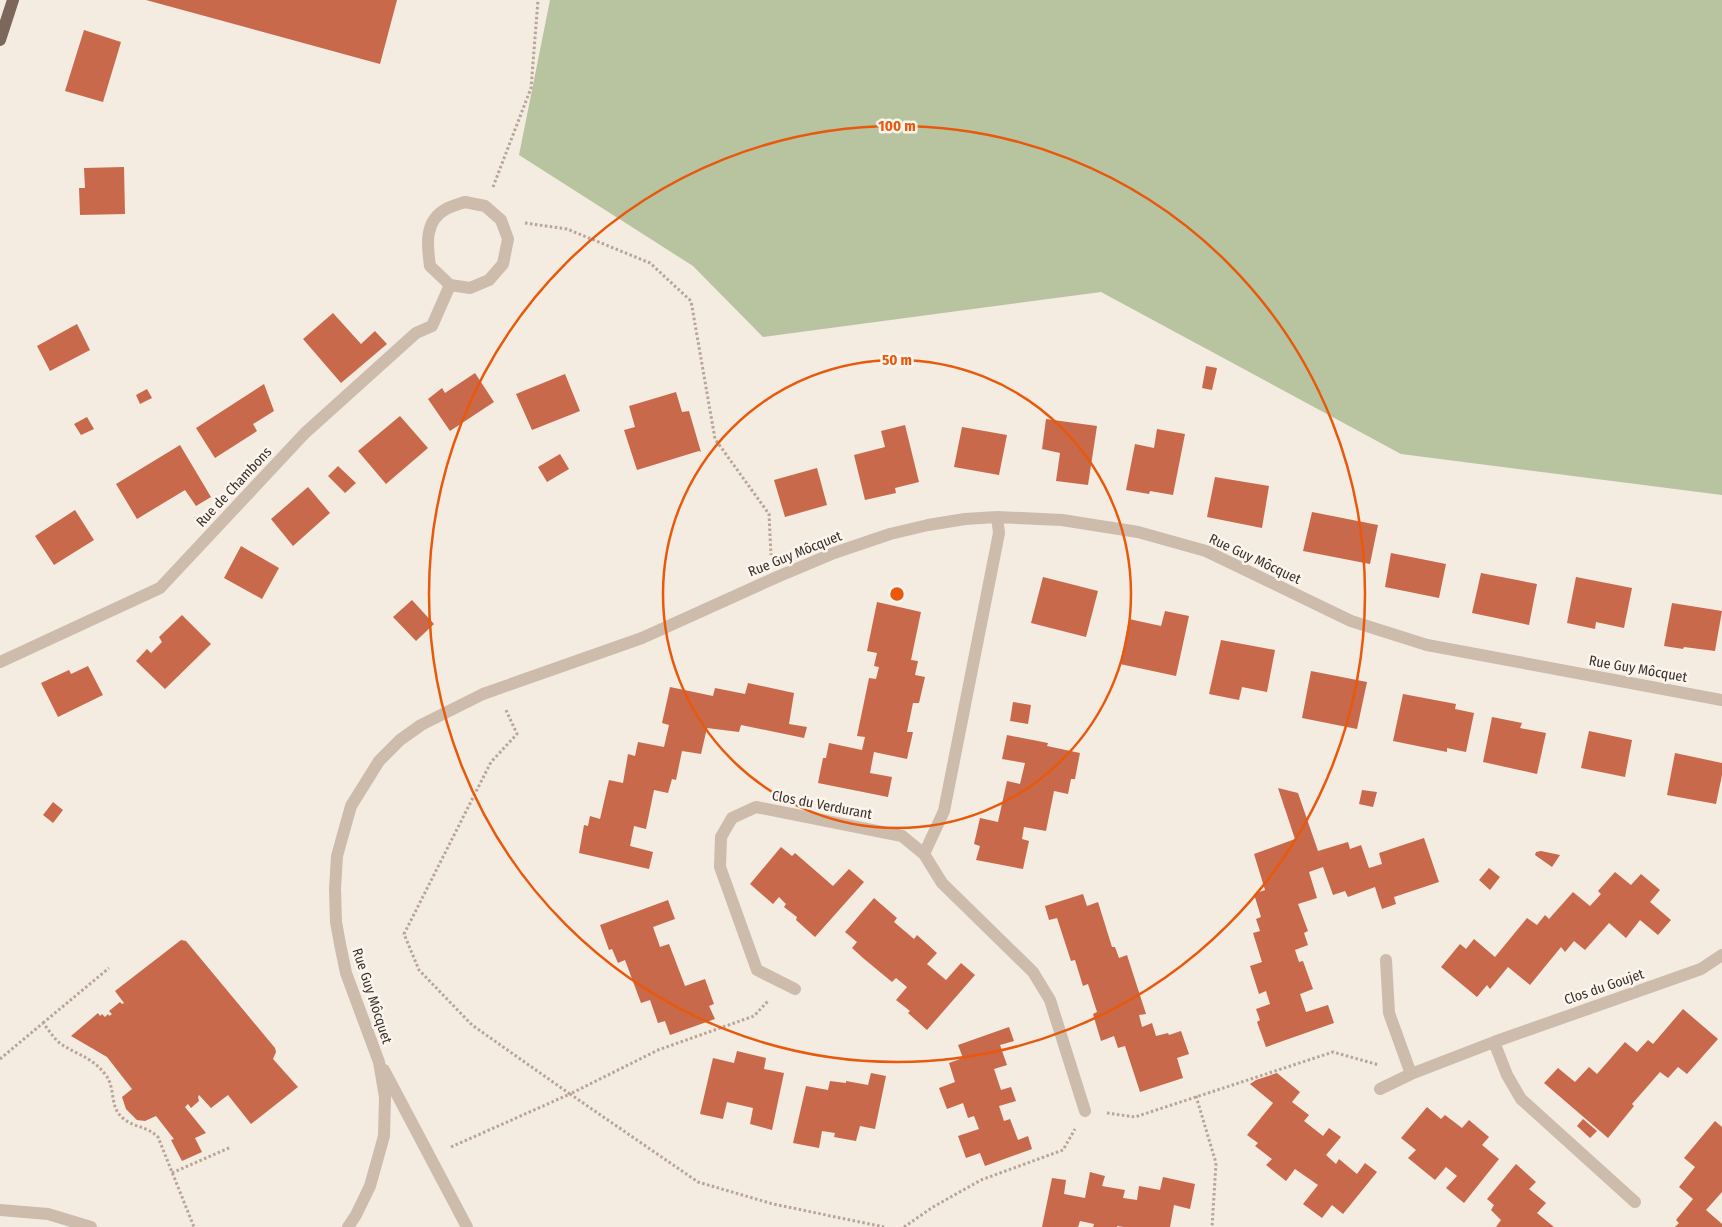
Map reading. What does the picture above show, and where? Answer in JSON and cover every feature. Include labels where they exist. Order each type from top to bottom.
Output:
[{"type":"main road","points":[[0,40],[13,0]]},
{"type":"street","points":[[465,202],[485,206],[501,220],[508,239],[503,264],[489,280],[470,288],[450,285],[430,266],[426,240],[432,222],[445,209],[465,202]]},
{"type":"street","name":"Rue de Chambons","points":[[0,662],[160,588],[305,432],[416,333],[432,326],[450,285]]},
{"type":"street","points":[[924,854],[944,811],[999,533],[997,517]]},
{"type":"street","name":"Rue Guy Môcquet","points":[[348,1227],[370,1186],[384,1136],[385,1097],[379,1062],[346,973],[336,922],[337,856],[351,806],[379,761],[400,740],[429,721],[482,694],[642,638],[834,553],[890,534],[965,519],[997,517],[1062,520],[1138,532],[1206,551],[1351,621],[1427,645],[1722,700]]},
{"type":"street","name":"Clos du Verdurant","points":[[790,986],[757,970],[720,867],[721,837],[732,818],[756,807],[902,836],[924,854],[942,884],[1033,972],[1050,1000],[1085,1110]]},
{"type":"street","name":"Clos du Goujet","points":[[1380,1089],[1411,1074],[1494,1042],[1701,969],[1722,956]]},
{"type":"street","points":[[1386,960],[1389,1013],[1411,1074]]},
{"type":"street","points":[[1494,1042],[1506,1075],[1521,1099],[1635,1202]]},
{"type":"street","points":[[379,1062],[467,1227]]},
{"type":"street","points":[[0,1210],[48,1214],[91,1227]]},
{"type":"path","points":[[485,206],[531,88],[538,0]]},
{"type":"path","points":[[501,220],[567,229],[650,263],[691,301],[714,439],[769,514],[771,556],[777,577]]},
{"type":"path","points":[[496,689],[517,734],[491,762],[404,934],[419,970],[472,1026],[698,1182],[772,1204],[884,1227]]},
{"type":"path","points":[[0,1060],[109,968]]},
{"type":"path","points":[[450,1148],[570,1094],[658,1050],[754,1016],[790,986]]},
{"type":"path","points":[[43,1023],[60,1043],[95,1062],[112,1086],[112,1102],[116,1112],[125,1120],[150,1130],[158,1137],[194,1227]]},
{"type":"path","points":[[904,1227],[910,1225],[933,1207],[981,1180],[1063,1150],[1085,1110],[1135,1117],[1333,1052],[1411,1074]]},
{"type":"path","points":[[1196,1096],[1216,1163],[1212,1227]]},
{"type":"path","points":[[172,1173],[231,1147]]},
{"type":"green space","points":[[550,0],[1722,0],[1722,495],[1401,454],[1101,292],[763,337],[693,266],[519,155]]},
{"type":"building","points":[[146,0],[397,0],[380,64]]},
{"type":"building","points":[[84,30],[121,42],[103,102],[65,91]]},
{"type":"building","points":[[124,167],[125,214],[80,215],[79,188],[85,188],[84,168]]},
{"type":"building","points":[[333,313],[361,344],[375,331],[387,344],[341,383],[303,339]]},
{"type":"building","points":[[77,324],[90,350],[50,371],[37,346]]},
{"type":"building","points":[[1206,366],[1217,368],[1212,390],[1202,388]]},
{"type":"building","points":[[475,373],[494,402],[450,431],[428,399],[442,388],[445,393]]},
{"type":"building","points":[[565,374],[580,411],[532,430],[516,394]]},
{"type":"building","points":[[264,384],[274,411],[253,424],[257,431],[215,458],[196,428]]},
{"type":"building","points":[[147,389],[152,398],[140,404],[136,395]]},
{"type":"building","points":[[676,392],[682,412],[689,411],[701,452],[699,451],[637,470],[624,430],[635,427],[629,406]]},
{"type":"building","points":[[400,416],[428,448],[386,484],[358,451]]},
{"type":"building","points":[[87,417],[94,429],[81,435],[74,424]]},
{"type":"building","points":[[1046,419],[1097,426],[1088,485],[1056,481],[1060,453],[1042,449]]},
{"type":"building","points":[[905,425],[919,482],[895,488],[896,493],[865,500],[854,455],[885,447],[881,431]]},
{"type":"building","points":[[962,427],[1007,435],[999,475],[954,467]]},
{"type":"building","points":[[1157,429],[1185,434],[1173,495],[1150,491],[1149,494],[1126,490],[1135,444],[1154,448]]},
{"type":"building","points":[[180,445],[211,497],[196,506],[185,490],[137,519],[116,484]]},
{"type":"building","points":[[560,454],[569,469],[547,482],[538,467]]},
{"type":"building","points":[[338,466],[356,483],[345,493],[328,476]]},
{"type":"building","points":[[817,468],[827,505],[785,517],[774,480]]},
{"type":"building","points":[[1215,477],[1269,486],[1262,528],[1207,517]]},
{"type":"building","points":[[308,487],[330,513],[293,546],[271,519]]},
{"type":"building","points":[[75,510],[94,540],[54,565],[35,536]]},
{"type":"building","points":[[1312,512],[1378,525],[1370,564],[1303,551]]},
{"type":"building","points":[[241,546],[279,568],[262,599],[224,578]]},
{"type":"building","points":[[1391,553],[1446,564],[1439,598],[1385,587]]},
{"type":"building","points":[[1481,573],[1537,584],[1529,625],[1472,613]]},
{"type":"building","points":[[1043,577],[1098,591],[1086,637],[1031,623]]},
{"type":"building","points":[[1576,577],[1632,588],[1624,628],[1596,622],[1595,629],[1567,623]]},
{"type":"building","points":[[412,600],[434,624],[416,641],[393,617]]},
{"type":"building","points":[[877,602],[921,612],[911,660],[918,661],[915,675],[925,677],[919,703],[913,703],[907,732],[913,732],[907,759],[874,752],[870,773],[892,777],[888,797],[818,783],[823,758],[826,758],[829,743],[862,750],[865,737],[857,736],[869,678],[876,679],[879,667],[874,666],[877,653],[867,651]]},
{"type":"building","points":[[1672,603],[1722,611],[1715,651],[1664,646]]},
{"type":"building","points":[[1165,611],[1189,616],[1176,676],[1120,664],[1129,619],[1161,626]]},
{"type":"building","points":[[182,615],[211,644],[165,689],[136,661],[147,649],[151,653],[162,642],[159,637]]},
{"type":"building","points":[[1221,640],[1275,650],[1267,692],[1242,687],[1239,700],[1209,694]]},
{"type":"building","points":[[88,666],[103,695],[58,717],[41,683],[69,670],[71,674]]},
{"type":"building","points":[[1311,671],[1367,682],[1357,729],[1302,718]]},
{"type":"building","points":[[748,683],[794,693],[789,724],[807,727],[804,738],[741,725],[739,732],[707,728],[701,754],[682,751],[676,780],[672,779],[668,793],[654,790],[646,829],[634,826],[630,846],[653,852],[649,869],[579,853],[584,825],[588,826],[590,816],[600,819],[609,780],[623,783],[628,754],[635,756],[638,742],[664,747],[669,725],[662,723],[670,687],[713,696],[715,688],[745,694]]},
{"type":"building","points":[[1403,694],[1456,704],[1455,709],[1474,713],[1466,752],[1447,748],[1447,752],[1393,741]]},
{"type":"building","points":[[1013,702],[1031,705],[1028,724],[1010,721]]},
{"type":"building","points":[[1492,717],[1522,723],[1520,728],[1546,733],[1537,774],[1483,762]]},
{"type":"building","points":[[1589,731],[1632,740],[1625,777],[1581,768]]},
{"type":"building","points":[[1007,735],[1048,743],[1047,746],[1080,753],[1075,779],[1071,779],[1068,794],[1054,791],[1046,831],[1024,827],[1022,839],[1029,841],[1023,869],[976,860],[980,846],[974,844],[980,818],[998,822],[1007,781],[1020,784],[1025,763],[1002,759]]},
{"type":"building","points":[[1675,753],[1722,763],[1722,775],[1716,804],[1667,795]]},
{"type":"building","points":[[1278,788],[1298,793],[1318,851],[1348,842],[1350,849],[1361,845],[1369,868],[1382,864],[1379,853],[1424,838],[1439,882],[1394,897],[1396,904],[1382,909],[1375,887],[1348,897],[1345,891],[1333,895],[1323,867],[1309,872],[1317,898],[1298,904],[1308,931],[1304,933],[1308,945],[1295,950],[1299,962],[1303,961],[1313,989],[1300,994],[1306,1012],[1328,1005],[1334,1023],[1266,1047],[1257,1022],[1260,1020],[1256,1009],[1270,1004],[1266,991],[1259,994],[1250,966],[1262,962],[1253,933],[1260,931],[1256,919],[1261,917],[1254,894],[1265,890],[1254,854],[1295,839]]},
{"type":"building","points":[[1362,790],[1377,792],[1373,807],[1359,804]]},
{"type":"building","points":[[53,802],[63,810],[53,823],[43,815]]},
{"type":"building","points":[[781,847],[792,856],[795,853],[833,886],[849,869],[864,882],[815,937],[796,920],[797,917],[784,907],[786,904],[779,897],[773,904],[750,884]]},
{"type":"building","points":[[1541,851],[1560,855],[1552,867],[1535,855],[1536,852]]},
{"type":"building","points":[[1489,868],[1500,877],[1490,890],[1479,880]]},
{"type":"building","points":[[1615,872],[1631,885],[1641,874],[1660,890],[1650,902],[1671,920],[1658,935],[1640,920],[1626,938],[1609,923],[1585,950],[1574,941],[1565,952],[1561,947],[1530,985],[1508,967],[1490,989],[1487,985],[1477,997],[1441,967],[1460,944],[1466,949],[1474,939],[1495,957],[1527,918],[1537,925],[1545,915],[1549,919],[1573,892],[1590,906],[1601,894],[1598,891]]},
{"type":"building","points":[[1083,894],[1087,906],[1098,902],[1112,947],[1115,947],[1119,958],[1127,955],[1146,1014],[1139,1015],[1142,1027],[1152,1023],[1156,1036],[1168,1033],[1169,1035],[1181,1031],[1189,1054],[1177,1058],[1183,1078],[1140,1092],[1125,1046],[1118,1048],[1114,1036],[1101,1041],[1093,1014],[1097,1012],[1088,984],[1083,986],[1075,960],[1071,961],[1057,918],[1049,920],[1045,906]]},
{"type":"building","points":[[874,898],[897,918],[894,922],[914,939],[917,935],[937,953],[927,964],[946,980],[961,963],[975,975],[927,1030],[908,1013],[910,1011],[896,1000],[907,987],[896,978],[892,982],[863,958],[852,948],[857,942],[845,932]]},
{"type":"building","points":[[668,900],[675,919],[653,927],[660,947],[669,944],[685,986],[705,979],[714,1004],[709,1006],[715,1019],[670,1035],[665,1021],[658,1023],[650,1000],[641,1003],[625,960],[618,963],[612,949],[609,950],[600,925]]},
{"type":"building","points":[[181,940],[186,941],[275,1048],[276,1052],[273,1059],[298,1087],[251,1124],[228,1095],[211,1108],[199,1095],[199,1101],[191,1108],[188,1104],[185,1107],[206,1133],[195,1138],[202,1152],[182,1161],[171,1140],[174,1139],[156,1116],[145,1121],[137,1120],[126,1109],[122,1097],[132,1089],[107,1057],[71,1036],[98,1013],[100,1016],[102,1014],[105,1017],[108,1014],[109,1016],[112,1014],[109,1011],[120,1002],[124,1003],[115,991]]},
{"type":"building","points":[[1683,1009],[1718,1039],[1687,1074],[1678,1067],[1668,1078],[1660,1072],[1632,1104],[1634,1106],[1608,1138],[1544,1083],[1558,1068],[1575,1082],[1589,1067],[1597,1074],[1625,1042],[1637,1052],[1648,1040],[1653,1044]]},
{"type":"building","points":[[1009,1027],[1014,1041],[1000,1045],[1007,1065],[994,1069],[1001,1090],[1011,1087],[1016,1101],[999,1106],[1004,1121],[1010,1119],[1018,1140],[1028,1136],[1032,1149],[985,1166],[980,1153],[966,1158],[958,1136],[979,1129],[974,1116],[968,1118],[963,1103],[947,1109],[939,1088],[955,1082],[949,1063],[963,1058],[958,1045]]},
{"type":"building","points":[[737,1051],[766,1058],[764,1069],[784,1073],[772,1130],[750,1124],[753,1108],[727,1102],[723,1119],[700,1114],[713,1058],[734,1063]]},
{"type":"building","points":[[871,1073],[886,1076],[875,1129],[860,1126],[856,1141],[834,1137],[835,1133],[822,1131],[819,1148],[793,1143],[806,1086],[828,1090],[830,1081],[846,1083],[846,1081],[868,1085]]},
{"type":"building","points":[[1277,1073],[1300,1092],[1292,1102],[1309,1115],[1304,1121],[1323,1136],[1329,1128],[1341,1137],[1326,1155],[1336,1164],[1339,1159],[1357,1174],[1365,1163],[1377,1172],[1343,1214],[1332,1205],[1322,1218],[1303,1204],[1318,1185],[1295,1169],[1286,1181],[1266,1165],[1272,1159],[1255,1146],[1258,1143],[1247,1135],[1273,1103],[1250,1084]]},
{"type":"building","points":[[1427,1107],[1441,1119],[1445,1115],[1462,1128],[1469,1120],[1489,1137],[1482,1145],[1499,1159],[1464,1203],[1446,1188],[1457,1176],[1446,1167],[1435,1180],[1408,1158],[1416,1150],[1401,1138]]},
{"type":"building","points":[[1583,1119],[1597,1131],[1590,1138],[1577,1126]]},
{"type":"building","points":[[1715,1121],[1722,1127],[1722,1192],[1706,1210],[1722,1224],[1722,1227],[1675,1227],[1679,1223],[1676,1220],[1693,1199],[1679,1187],[1695,1167],[1684,1158]]},
{"type":"building","points":[[1516,1164],[1536,1182],[1529,1189],[1546,1203],[1537,1213],[1554,1227],[1496,1227],[1501,1220],[1491,1210],[1494,1205],[1487,1199]]},
{"type":"building","points":[[1090,1172],[1105,1176],[1102,1186],[1125,1190],[1123,1198],[1137,1200],[1139,1186],[1160,1190],[1163,1177],[1195,1184],[1190,1209],[1174,1205],[1170,1227],[1093,1227],[1094,1224],[1080,1221],[1078,1227],[1042,1227],[1052,1178],[1066,1180],[1064,1194],[1085,1198]]}]
